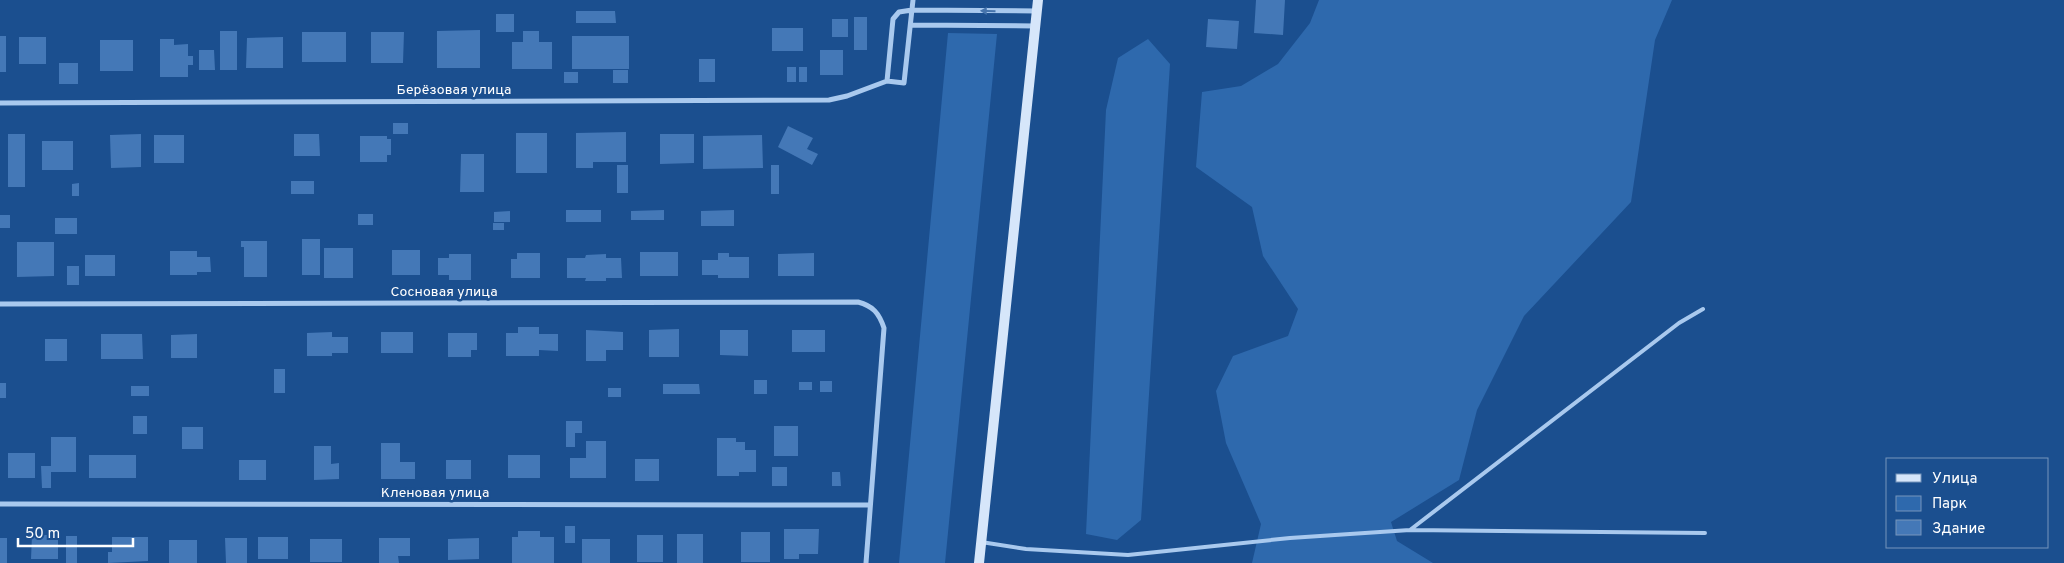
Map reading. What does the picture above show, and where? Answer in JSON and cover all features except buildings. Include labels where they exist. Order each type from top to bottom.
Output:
[{"type":"street","points":[[913,0],[911,25],[1035,26]]},
{"type":"street","points":[[979,563],[1038,0]]},
{"type":"street","points":[[887,81],[894,19],[899,12],[912,10],[1037,11]]},
{"type":"street","name":"Берёзовая улица","points":[[0,103],[829,100],[847,96],[887,81],[904,83],[911,25]]},
{"type":"street","name":"Сосновая улица","points":[[0,304],[858,302],[868,305],[877,311],[884,328],[870,505]]},
{"type":"street","name":"Кленовая улица","points":[[0,504],[870,505]]},
{"type":"street","points":[[866,563],[870,505]]},
{"type":"lane","points":[[1410,530],[1679,322],[1703,309]]},
{"type":"lane","points":[[982,542],[1026,549],[1128,555],[1290,538],[1410,530],[1705,533]]},
{"type":"green space","points":[[1319,0],[1672,0],[1655,40],[1631,202],[1524,316],[1477,410],[1459,480],[1391,522],[1397,541],[1433,563],[1252,563],[1261,524],[1226,443],[1216,391],[1233,356],[1288,336],[1298,309],[1263,256],[1252,207],[1196,167],[1202,92],[1241,86],[1278,64],[1310,23]]},
{"type":"green space","points":[[948,33],[997,34],[945,563],[899,563]]},
{"type":"green space","points":[[1148,39],[1170,64],[1141,520],[1117,540],[1086,534],[1106,110],[1118,58]]}]
